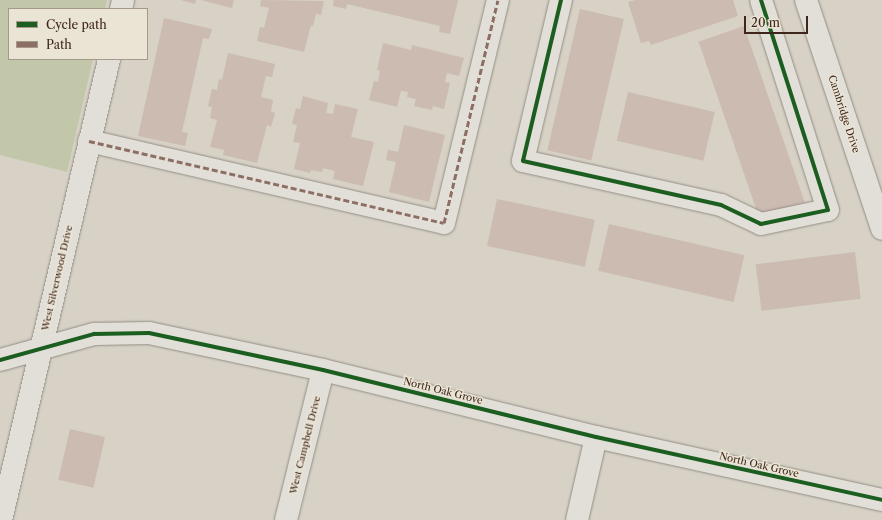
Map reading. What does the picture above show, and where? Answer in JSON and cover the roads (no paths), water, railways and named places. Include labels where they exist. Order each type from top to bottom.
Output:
[{"type":"street","points":[[89,141],[444,224],[498,0]]},
{"type":"street","points":[[560,0],[523,161],[721,205],[761,224],[828,210],[761,0]]},
{"type":"street","name":"Cambridge Drive","points":[[806,0],[882,229]]},
{"type":"street","name":"West Silverwood Drive","points":[[1,520],[109,60]]},
{"type":"street","name":"North Oak Grove","points":[[0,360],[94,334],[149,333],[323,370],[596,437],[882,500]]},
{"type":"street","name":"West Campbell Drive","points":[[286,520],[323,370]]},
{"type":"street","points":[[577,520],[596,437]]}]
